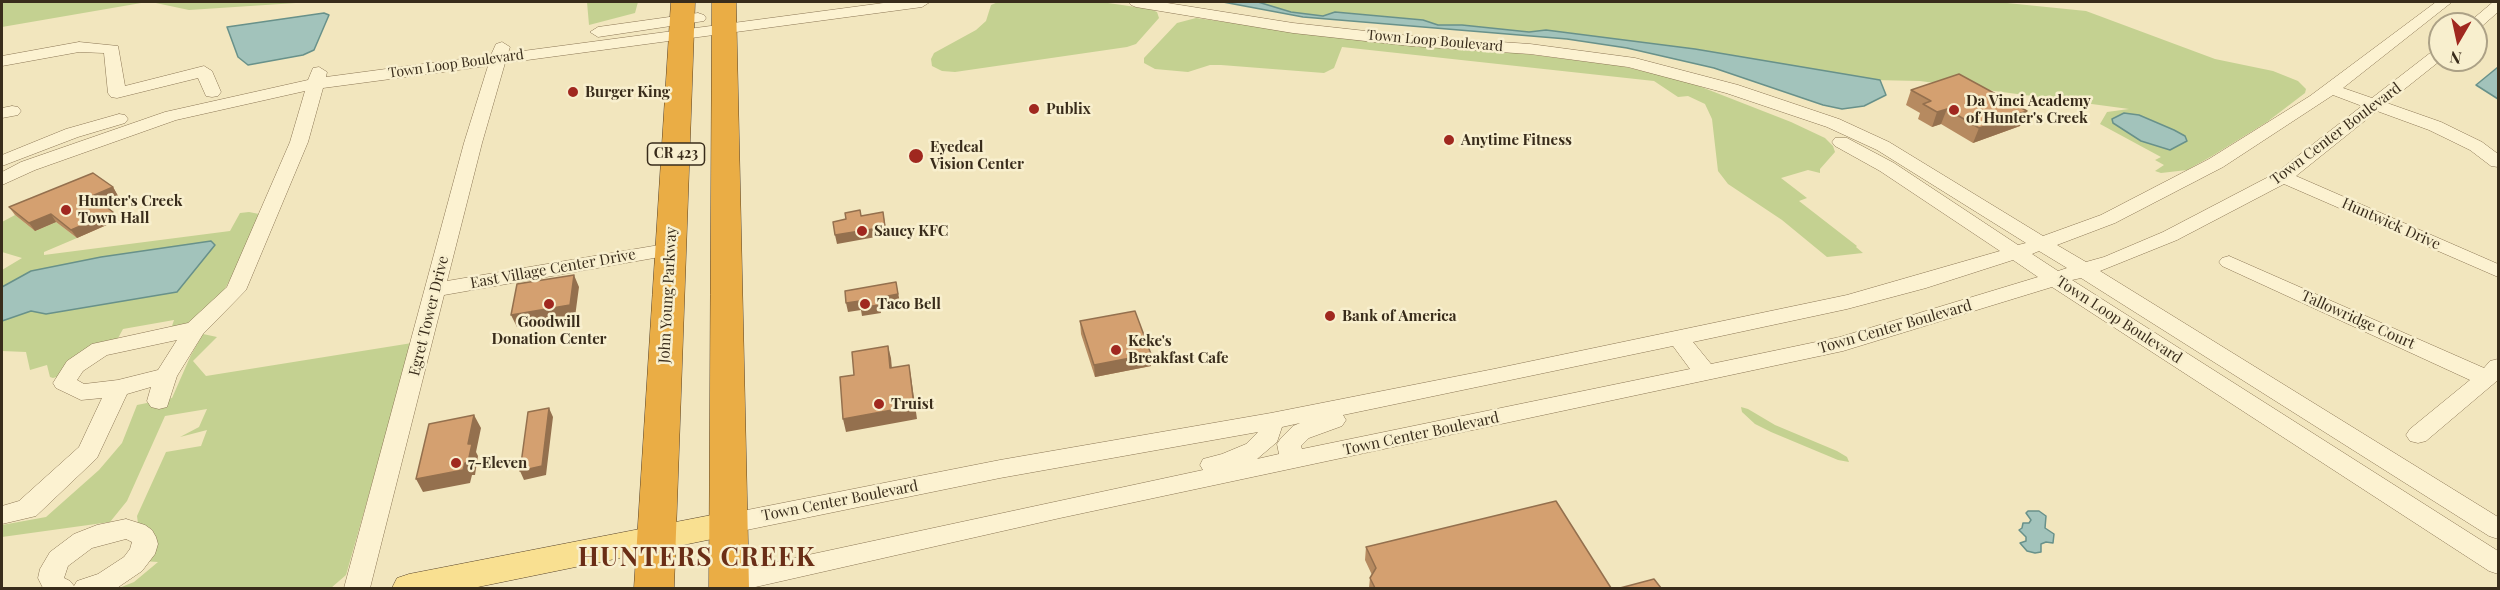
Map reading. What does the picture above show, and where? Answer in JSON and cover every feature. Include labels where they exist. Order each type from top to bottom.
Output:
[{"type":"highway","name":"CR 423","points":[[721,587],[727,524],[725,15]]},
{"type":"highway","name":"John Young Parkway","points":[[654,588],[683,19]]},
{"type":"main road","name":"Town Center Boulevard","points":[[409,588],[727,524]]},
{"type":"street","name":"Town Loop Boulevard","points":[[2,161],[72,133],[212,92],[501,52],[683,19],[828,2]]},
{"type":"street","points":[[869,10],[887,2]]},
{"type":"street","name":"Town Loop Boulevard","points":[[725,15],[869,10],[922,2]]},
{"type":"street","name":"Town Loop Boulevard","points":[[1136,2],[1293,28],[1530,49],[1629,62],[1732,89],[1833,123],[1882,146],[2043,243],[2499,529]]},
{"type":"street","name":"Town Center Boulevard","points":[[727,524],[1000,469],[1272,421],[1494,377],[1847,302],[1919,283],[2016,253],[2108,219],[2216,163],[2331,89],[2445,2]]},
{"type":"street","points":[[2,61],[79,47],[112,49],[117,93],[204,71],[212,92]]},
{"type":"street","name":"Egret Tower Drive","points":[[357,588],[473,143],[501,52]]},
{"type":"street","name":"Town Center Boulevard","points":[[721,587],[1060,509],[1843,344],[2055,279],[2170,236],[2283,177],[2428,63]]},
{"type":"street","name":"Town Loop Boulevard","points":[[2,179],[28,166],[171,116],[317,77]]},
{"type":"street","points":[[159,401],[166,376],[195,329],[236,290],[299,142],[317,77]]},
{"type":"street","name":"Town Loop Boulevard","points":[[1732,89],[1865,154],[2499,564]]},
{"type":"street","points":[[2331,89],[2435,126],[2476,146],[2499,162]]},
{"type":"street","name":"Huntwick Drive","points":[[2283,177],[2499,272]]},
{"type":"street","name":"East Village Center Drive","points":[[435,290],[670,249]]},
{"type":"street","name":"Tallowridge Court","points":[[2229,262],[2493,372]]},
{"type":"street","points":[[166,376],[118,388],[81,392],[64,383],[75,366],[100,349],[195,329]]},
{"type":"street","points":[[1679,339],[1706,374]]},
{"type":"street","points":[[2418,435],[2493,372]]},
{"type":"street","name":"Town Center Boulevard","points":[[1292,461],[1289,444],[1301,432],[1325,422],[1451,396],[1494,377]]},
{"type":"street","points":[[2,515],[27,509],[89,452],[118,388]]},
{"type":"street","name":"Town Center Boulevard","points":[[1060,509],[1099,489],[1227,462],[1254,450],[1269,436],[1272,421]]},
{"type":"street","points":[[61,588],[55,585],[51,578],[53,569],[64,555],[83,541],[105,532],[126,529],[143,537],[145,544],[142,554],[133,564],[106,582],[86,588]]},
{"type":"green space","points":[[2,2],[147,2],[2,27]]},
{"type":"green space","points":[[151,2],[311,2],[189,10]]},
{"type":"green space","points":[[587,2],[638,2],[635,13],[589,25]]},
{"type":"green space","points":[[998,2],[1101,2],[1150,9],[1157,12],[1159,18],[1136,44],[1127,47],[955,72],[942,71],[932,66],[931,59],[934,53],[976,30],[986,21],[991,5]]},
{"type":"green space","points":[[1258,2],[1997,2],[2086,11],[2215,59],[2273,71],[2298,81],[2306,89],[2305,93],[2267,122],[2212,156],[2187,170],[2161,173],[2155,171],[2164,165],[2155,160],[2161,157],[2100,124],[2107,112],[2129,109],[1920,81],[1873,80],[1695,49],[1546,30],[1529,32],[1462,25],[1438,25],[1423,20],[1335,12],[1323,16],[1291,12]]},
{"type":"green space","points":[[1196,18],[1342,38],[1502,51],[1621,66],[1686,81],[1791,122],[1825,138],[1833,146],[1835,152],[1820,169],[1820,173],[1808,170],[1781,178],[1807,198],[1799,201],[1863,253],[1827,257],[1782,220],[1728,184],[1718,171],[1712,119],[1705,104],[1688,96],[1678,97],[1654,81],[1342,47],[1334,68],[1324,73],[1221,65],[1210,65],[1188,72],[1155,69],[1144,63],[1144,58],[1177,23]]},
{"type":"green space","points":[[240,213],[259,214],[237,267],[221,296],[189,326],[171,329],[174,320],[123,329],[117,340],[66,364],[57,377],[53,378],[50,377],[47,365],[30,370],[26,352],[2,351],[2,270],[22,258],[2,252],[2,222],[15,215],[35,231],[56,222],[77,238],[44,252],[44,255],[230,231]]},
{"type":"green space","points":[[203,334],[217,337],[193,361],[206,376],[412,343],[346,575],[331,588],[119,588],[134,582],[158,562],[143,561],[137,516],[166,452],[201,446],[207,430],[180,437],[199,427],[207,409],[165,416],[127,501],[110,522],[2,537],[2,525],[46,517],[99,470],[122,443],[137,405],[172,398]]},
{"type":"green space","points":[[1741,407],[1775,425],[1837,451],[1847,457],[1849,462],[1838,460],[1755,424],[1742,412]]},
{"type":"water","points":[[1223,2],[1258,2],[1291,12],[1323,16],[1335,12],[1423,20],[1438,25],[1462,25],[1529,32],[1546,30],[1695,49],[1880,80],[1886,95],[1864,106],[1842,109],[1823,105],[1714,68],[1627,48],[1567,39],[1303,17]]},
{"type":"water","points":[[324,13],[329,15],[314,50],[303,55],[248,65],[238,57],[227,27]]},
{"type":"water","points":[[2498,67],[2498,99],[2476,85]]},
{"type":"water","points":[[2124,113],[2139,115],[2174,130],[2185,136],[2187,141],[2170,150],[2141,141],[2113,123],[2112,119]]},
{"type":"water","points":[[211,241],[215,245],[177,292],[46,314],[31,311],[2,321],[2,287],[31,271],[101,257]]},
{"type":"water","points":[[2039,511],[2046,516],[2045,528],[2054,534],[2053,543],[2041,544],[2041,552],[2027,551],[2020,543],[2026,541],[2026,537],[2019,530],[2023,523],[2029,523],[2031,520],[2026,513]]},
{"type":"building","points":[[1959,74],[2027,111],[1979,128],[1947,109],[1937,112],[1923,104],[1931,101],[1911,90]]},
{"type":"building","name":"Hunter's Creek Town Hall","points":[[93,173],[113,187],[92,196],[113,212],[71,230],[51,214],[29,223],[9,207]]},
{"type":"building","points":[[860,210],[861,216],[883,212],[885,227],[835,235],[833,222],[846,219],[845,213]]},
{"type":"building","points":[[574,275],[570,305],[511,315],[517,284]]},
{"type":"building","points":[[896,282],[898,294],[878,298],[879,305],[860,308],[860,301],[846,303],[845,291]]},
{"type":"building","name":"Keke's Breakfast Cafe","points":[[1135,311],[1151,354],[1094,365],[1080,321]]},
{"type":"building","name":"Truist","points":[[888,346],[890,368],[909,365],[914,406],[843,419],[840,377],[854,375],[852,352]]},
{"type":"building","name":"7-Eleven","points":[[549,408],[542,466],[520,471],[528,412]]},
{"type":"building","points":[[474,415],[468,444],[472,444],[468,462],[465,463],[463,470],[416,479],[429,424]]},
{"type":"building","points":[[1556,501],[1611,588],[1375,588],[1370,578],[1376,568],[1366,547]]},
{"type":"building","points":[[1654,579],[1661,588],[1620,588]]},
{"type":"place","name":"Burger King","points":[[573,92]]},
{"type":"place","name":"Publix","points":[[1034,109]]},
{"type":"place","name":"Da Vinci Academy of Hunter's Creek","points":[[1954,110]]},
{"type":"place","name":"Anytime Fitness","points":[[1449,140]]},
{"type":"place","name":"Eyedeal Vision Center","points":[[916,156]]},
{"type":"place","name":"Hunter's Creek Town Hall","points":[[66,210]]},
{"type":"place","name":"Saucy KFC","points":[[862,231]]},
{"type":"place","name":"Goodwill Donation Center","points":[[549,304]]},
{"type":"place","name":"Taco Bell","points":[[865,304]]},
{"type":"place","name":"Bank of America","points":[[1330,316]]},
{"type":"place","name":"Keke's Breakfast Cafe","points":[[1116,350]]},
{"type":"place","name":"Truist","points":[[879,404]]},
{"type":"place","name":"7-Eleven","points":[[456,463]]},
{"type":"district","name":"HUNTERS CREEK","points":[[697,558]]}]
